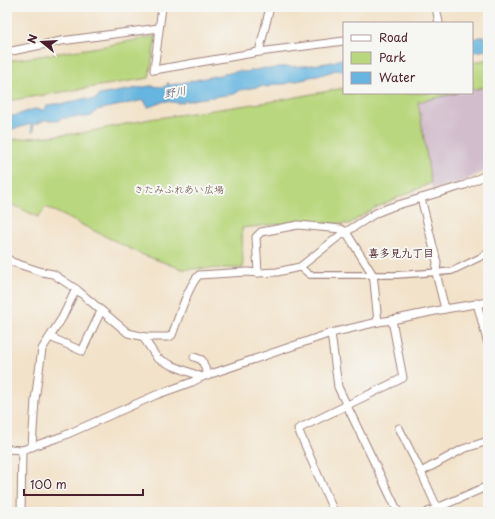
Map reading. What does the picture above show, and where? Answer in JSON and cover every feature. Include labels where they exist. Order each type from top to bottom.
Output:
[{"type":"street","points":[[162,7],[154,70],[259,52],[343,41]]},
{"type":"street","points":[[259,52],[270,7]]},
{"type":"street","points":[[436,7],[439,22]]},
{"type":"street","points":[[7,52],[61,41],[159,28]]},
{"type":"street","points":[[7,258],[12,262],[53,274],[76,289],[128,333],[145,336],[169,337],[172,335],[187,296],[199,275],[277,272],[300,267],[338,237],[376,213],[391,206],[465,184],[488,174]]},
{"type":"street","points":[[421,198],[437,262],[436,273],[445,309]]},
{"type":"street","points":[[258,273],[256,237],[261,232],[298,225],[341,229],[346,232],[373,275],[378,322]]},
{"type":"street","points":[[300,267],[310,275],[395,276],[452,271],[486,255]]},
{"type":"street","points":[[32,447],[35,400],[42,349],[62,318],[76,289]]},
{"type":"street","points":[[7,449],[22,450],[63,436],[156,395],[205,376],[331,333],[378,322],[488,302]]},
{"type":"street","points":[[477,303],[488,344]]},
{"type":"street","points":[[50,337],[82,351],[102,311]]},
{"type":"street","points":[[334,512],[298,429],[403,378],[392,320]]},
{"type":"street","points":[[331,333],[338,387],[348,405],[398,512]]},
{"type":"street","points":[[145,336],[145,340],[157,358],[205,376]]},
{"type":"street","points":[[194,357],[202,360],[205,376]]},
{"type":"street","points":[[399,428],[438,510]]},
{"type":"street","points":[[421,472],[463,449],[488,441]]},
{"type":"street","points":[[21,512],[22,450]]},
{"type":"street","points":[[428,512],[438,510],[488,486]]},
{"type":"shaded area","points":[[488,86],[488,169],[464,181],[432,190],[418,102],[453,94],[473,94],[473,90]]},
{"type":"green space","points":[[156,36],[149,78],[7,101],[7,61],[105,46]]},
{"type":"green space","points":[[488,59],[488,86],[473,90],[473,63]]},
{"type":"green space","name":"きたみふれあい広場","points":[[343,88],[343,94],[453,94],[418,102],[431,183],[375,208],[349,224],[298,222],[242,228],[243,268],[182,269],[141,254],[46,207],[38,217],[7,202],[7,140],[82,133],[150,119],[275,101]]},
{"type":"water","points":[[488,37],[488,50],[473,52],[474,39]]},
{"type":"water","name":"野川","points":[[343,58],[343,70],[336,70],[285,84],[274,84],[268,87],[263,86],[241,90],[234,94],[179,103],[165,101],[149,107],[144,100],[97,110],[92,116],[71,117],[57,121],[44,120],[33,124],[34,131],[32,132],[31,124],[7,130],[7,115],[14,116],[34,109],[44,110],[47,106],[54,104],[64,104],[86,98],[87,100],[92,100],[96,99],[99,95],[150,86],[159,87],[168,85],[168,82],[169,85],[171,85],[239,71],[246,72],[265,68],[305,66],[333,62]]},
{"type":"district","name":"喜多見九丁目","points":[[401,253]]}]
